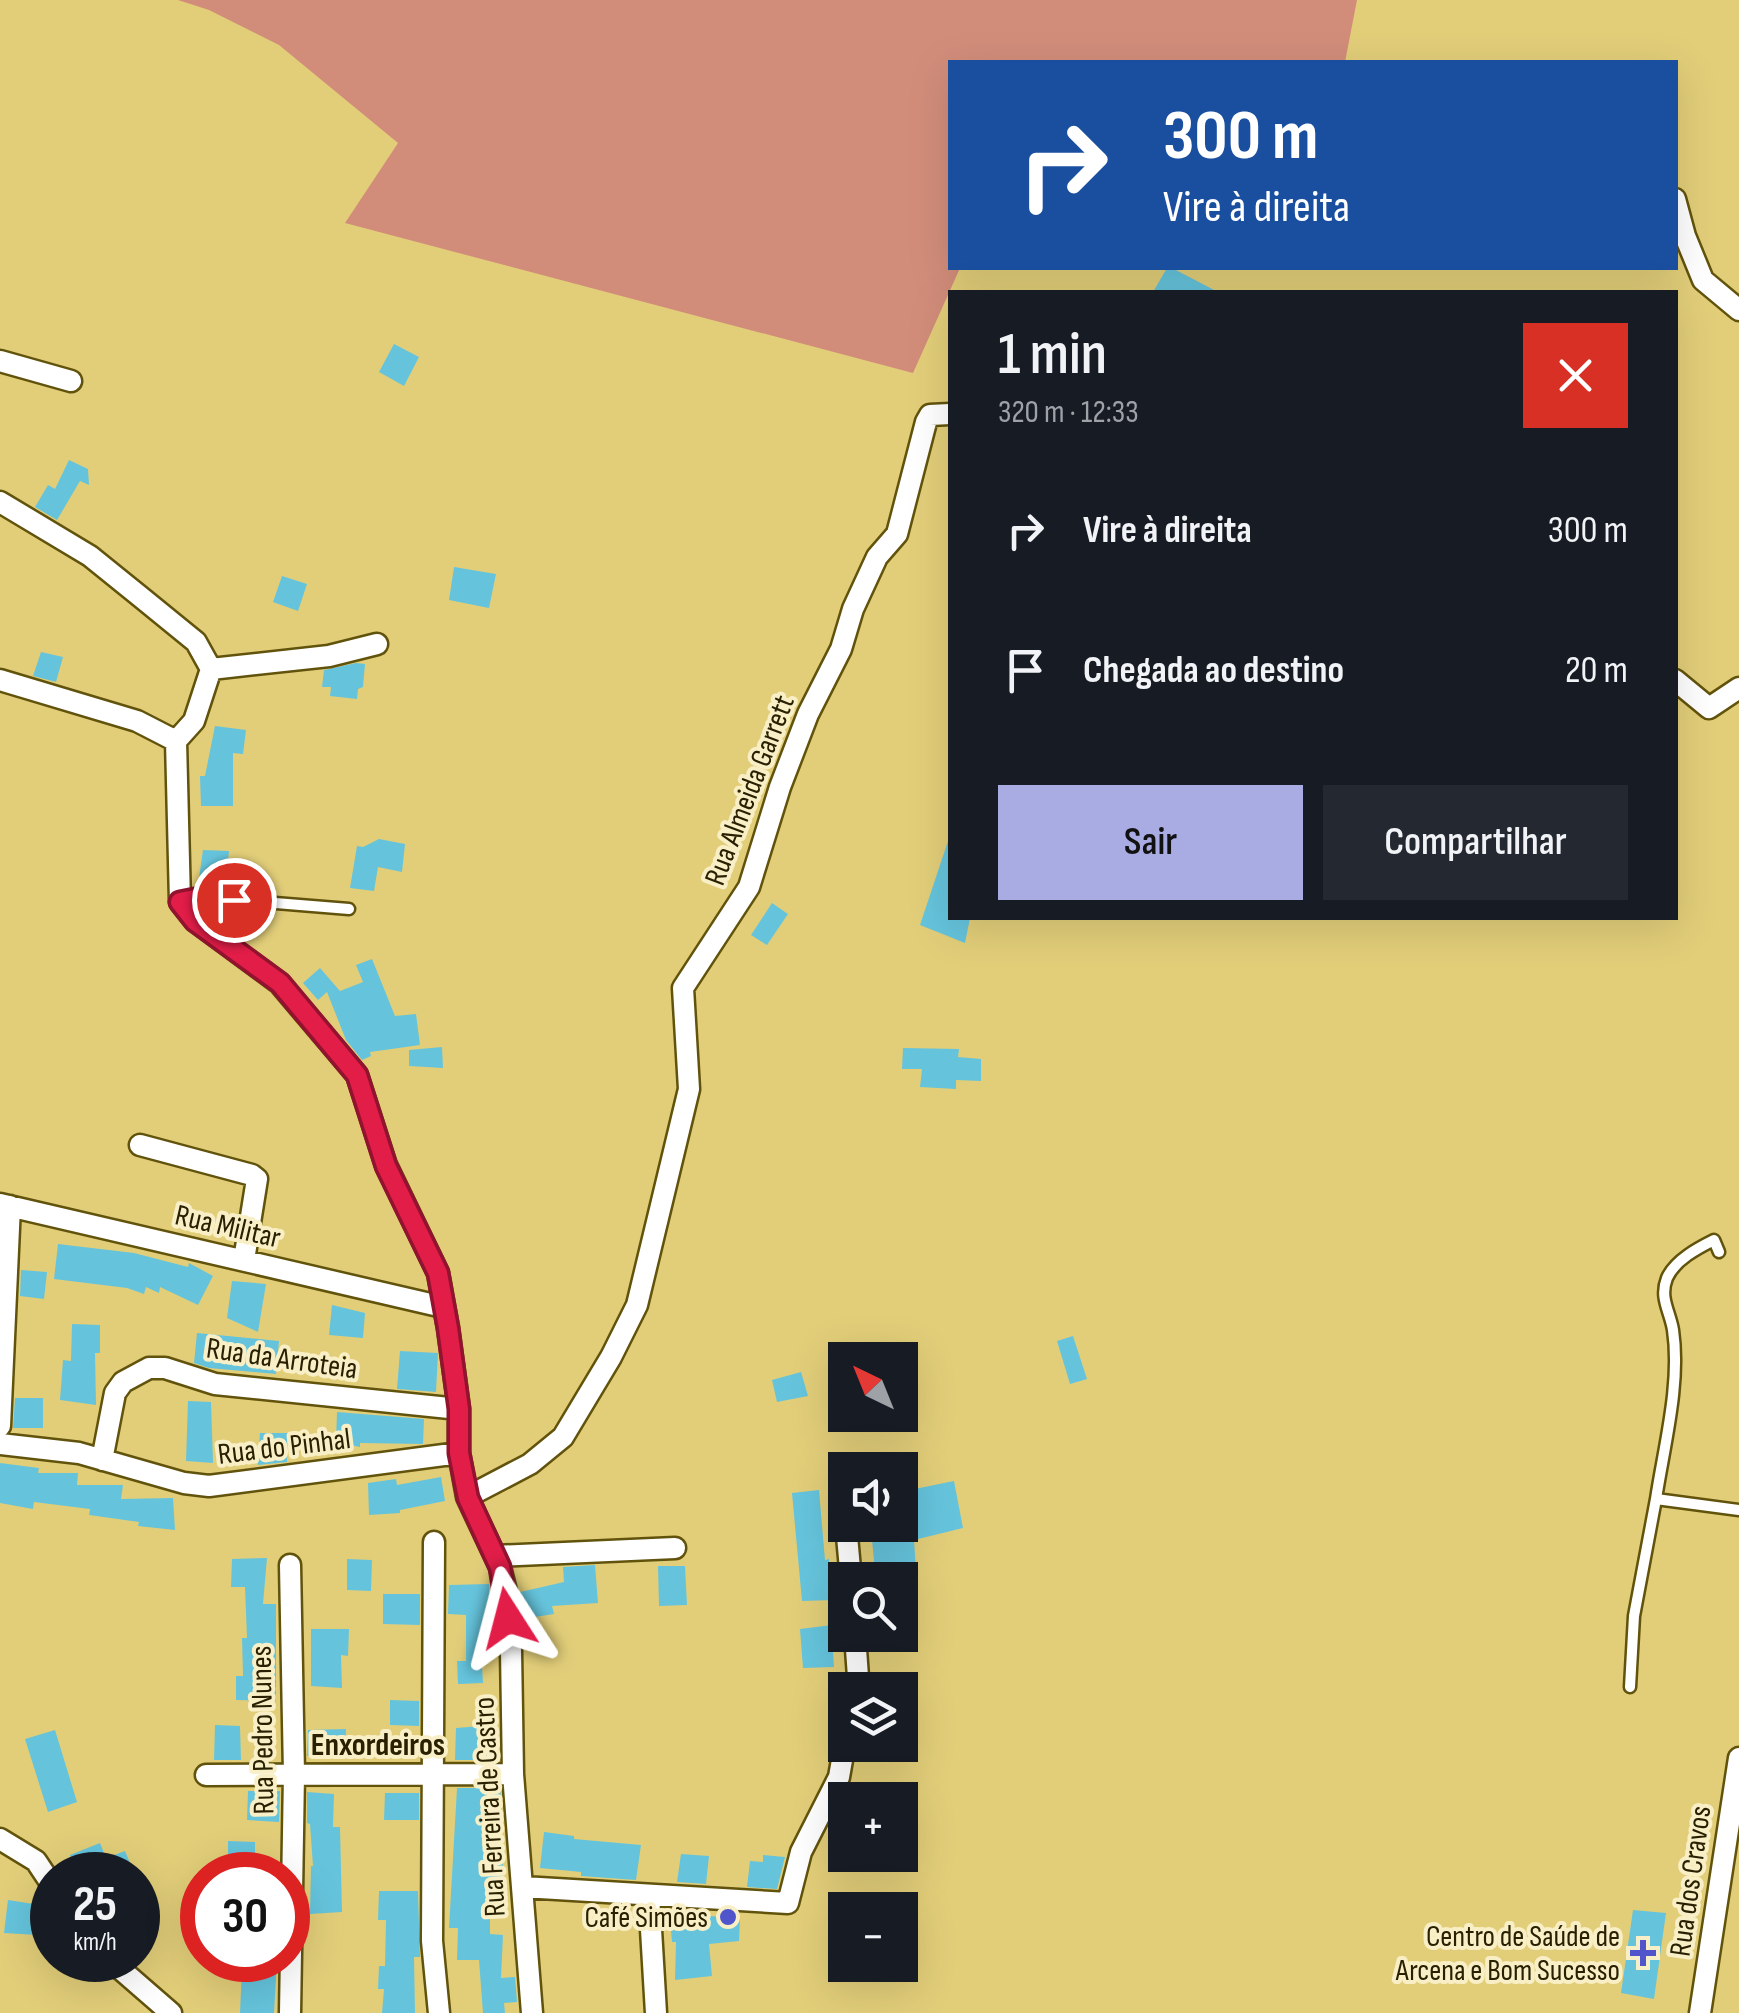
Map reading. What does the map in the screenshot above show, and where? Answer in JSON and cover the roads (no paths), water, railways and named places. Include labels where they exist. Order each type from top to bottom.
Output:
[{"type":"street","points":[[1678,212],[1703,280],[1739,310]]},
{"type":"street","points":[[0,362],[71,381]]},
{"type":"street","name":"Rua Almeida Garrett","points":[[468,1498],[530,1464],[563,1437],[611,1358],[637,1305],[688,1090],[682,988],[749,887],[808,714],[841,649],[853,609],[876,557],[898,534],[926,422],[930,416],[948,414]]},
{"type":"street","points":[[0,502],[90,556],[196,642],[211,669],[194,720],[176,741],[180,902]]},
{"type":"street","points":[[211,669],[329,656],[378,644]]},
{"type":"street","points":[[0,680],[136,721],[176,741]]},
{"type":"street","points":[[1678,682],[1709,708],[1739,688]]},
{"type":"street","name":"Rua Ferreira de Castro","points":[[180,902],[195,921],[280,983],[357,1075],[386,1166],[438,1273],[468,1498],[495,1556],[506,1591],[512,1774],[532,2013]]},
{"type":"street","points":[[140,1146],[257,1179],[244,1260]]},
{"type":"street","points":[[0,1426],[5,1205]]},
{"type":"street","name":"Rua Militar","points":[[5,1205],[443,1307]]},
{"type":"street","name":"Rua da Arroteia","points":[[102,1460],[115,1394],[123,1382],[149,1368],[165,1368],[215,1384],[459,1409]]},
{"type":"street","name":"Rua do Pinhal","points":[[0,1444],[79,1453],[184,1483],[210,1486],[459,1453]]},
{"type":"street","points":[[434,1542],[432,1942],[438,2013]]},
{"type":"street","points":[[495,1556],[675,1548]]},
{"type":"street","name":"Rua Pedro Nunes","points":[[290,1566],[294,1774],[290,2013]]},
{"type":"street","name":"Rua dos Cravos","points":[[1706,2008],[1739,1758]]},
{"type":"street","points":[[523,1887],[788,1903],[800,1852],[838,1777],[841,1762]]},
{"type":"street","points":[[206,1775],[512,1774]]},
{"type":"street","points":[[0,1839],[30,1857]]},
{"type":"street","points":[[649,1896],[656,2013]]},
{"type":"street","points":[[136,1982],[172,2013]]},
{"type":"lane","points":[[180,902],[200,898],[349,909]]},
{"type":"lane","points":[[1630,1686],[1634,1616],[1656,1499],[1674,1367],[1673,1330],[1663,1298],[1668,1275],[1693,1250],[1714,1240],[1719,1252]]},
{"type":"lane","points":[[1656,1499],[1739,1510]]},
{"type":"place","name":"Café Simões","points":[[728,1917]]},
{"type":"place","name":"Centro de Saúde de Arcena e Bom Sucesso","points":[[1643,1953]]},
{"type":"district","name":"Enxordeiros","points":[[378,1744]]}]
